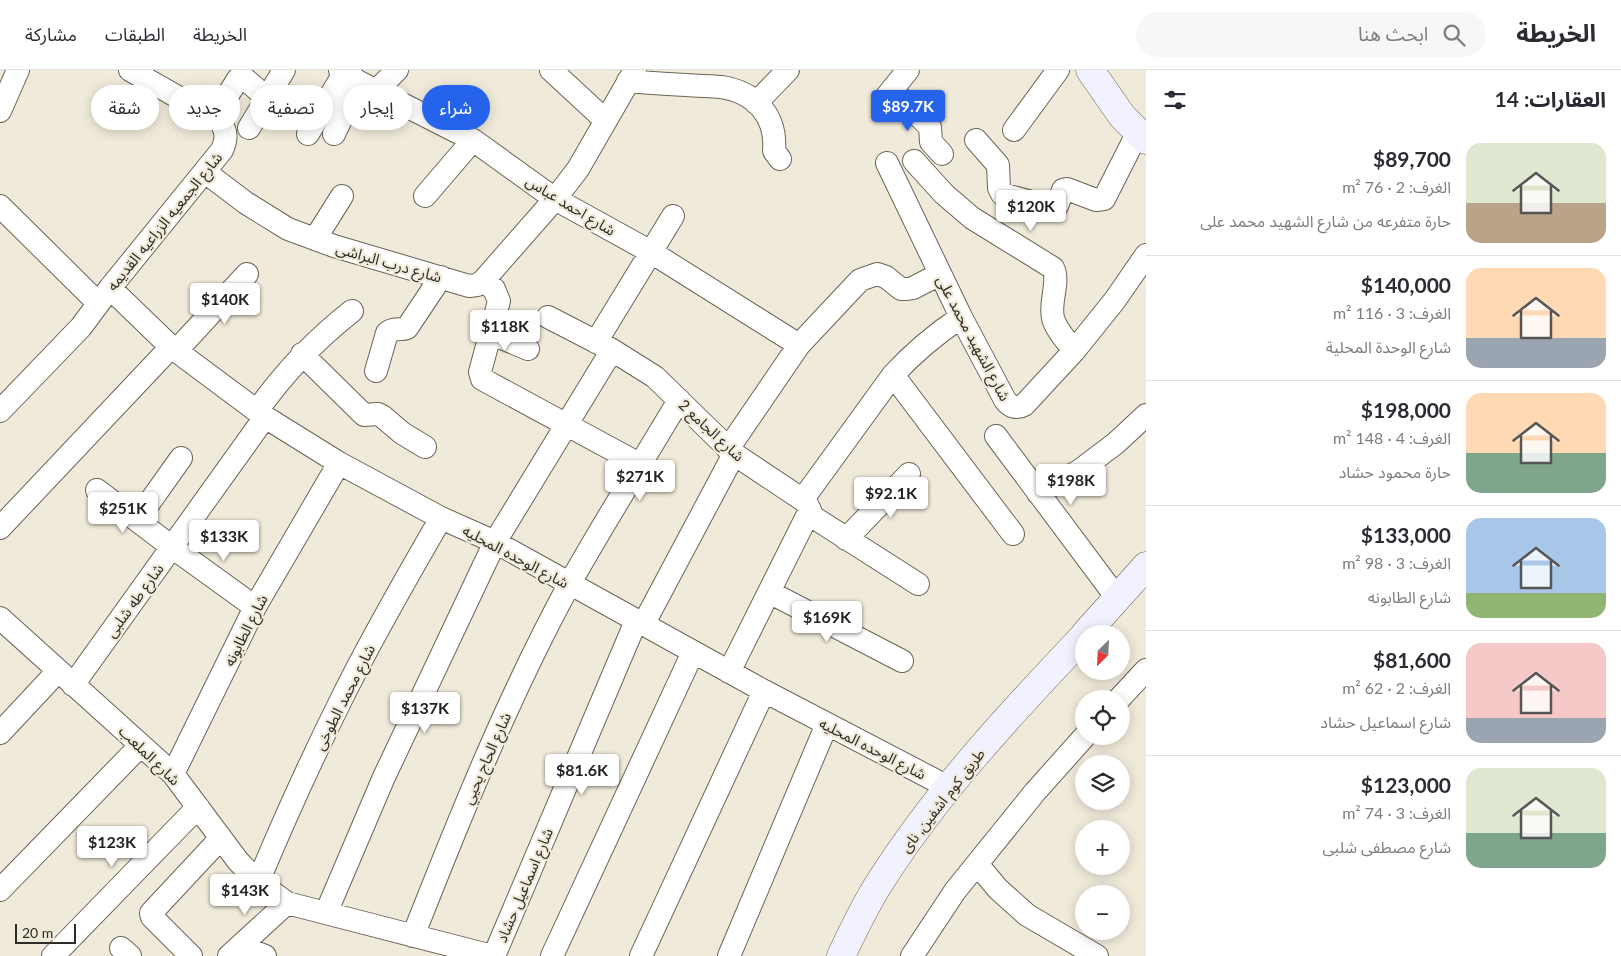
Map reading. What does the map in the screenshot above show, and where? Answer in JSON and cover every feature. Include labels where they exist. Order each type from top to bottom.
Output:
[{"type":"street","points":[[0,110],[18,70]]},
{"type":"street","points":[[130,70],[169,92]]},
{"type":"street","points":[[275,85],[284,70]]},
{"type":"street","points":[[308,134],[355,79],[397,70]]},
{"type":"street","points":[[551,70],[606,120]]},
{"type":"street","points":[[756,103],[788,70]]},
{"type":"street","points":[[908,70],[889,93],[930,127],[931,142],[942,154]]},
{"type":"street","points":[[1014,130],[1058,70]]},
{"type":"street","points":[[976,140],[998,165],[999,188],[1002,194],[1054,208],[1057,206],[1063,190],[1067,189],[1096,200],[1104,199],[1142,136],[1122,116],[1090,70]]},
{"type":"street","points":[[641,465],[482,378],[480,372],[499,301],[494,289],[483,281],[555,199],[578,169],[632,76],[723,88],[742,93],[756,103],[767,115],[773,126],[775,155],[780,160]]},
{"type":"street","points":[[234,85],[238,79],[245,79],[252,85]]},
{"type":"street","points":[[334,134],[355,79]]},
{"type":"street","name":"شارع احمد عباس","points":[[355,79],[422,114]]},
{"type":"street","name":"شارع الجمعيه الزراعيه القديمه","points":[[0,411],[81,327],[104,295],[222,150],[226,143],[225,130]]},
{"type":"street","name":"شارع احمد عباس","points":[[454,130],[473,140],[555,199],[651,252],[799,345]]},
{"type":"street","points":[[425,196],[473,140]]},
{"type":"street","points":[[914,161],[944,194],[972,218],[1053,268],[1056,274],[1052,302],[1053,319],[1074,350]]},
{"type":"street","name":"شارع الشهيد محمد على","points":[[887,163],[961,316],[1005,400],[1012,406],[1021,407],[1024,405],[1074,350],[1115,300],[1146,255]]},
{"type":"street","name":"شارع درب البراشى","points":[[204,172],[246,203],[288,229],[334,246],[470,286],[477,285],[483,281]]},
{"type":"street","points":[[315,239],[342,196]]},
{"type":"street","points":[[326,913],[384,776],[495,542],[567,425],[651,252],[673,216]]},
{"type":"street","name":"شارع الوحده المحليه","points":[[4,218],[261,414],[339,463],[441,518],[495,542],[728,672],[948,787]]},
{"type":"street","points":[[0,528],[247,274]]},
{"type":"street","name":"شارع اسماعيل حشاد","points":[[493,956],[639,623],[731,452],[799,345],[860,280],[877,274],[886,277],[901,288],[907,289],[913,288],[940,274]]},
{"type":"street","points":[[376,371],[387,333],[392,330],[407,328],[441,277]]},
{"type":"street","name":"شارع طه شلبى","points":[[0,733],[66,678],[172,547],[261,414],[278,381],[326,331],[352,311]]},
{"type":"street","points":[[728,672],[769,592],[806,504],[894,375],[933,336],[961,316]]},
{"type":"street","name":"شارع الجامع 2","points":[[548,317],[604,346],[655,377],[731,452],[806,504],[813,517],[918,584]]},
{"type":"street","points":[[490,332],[528,349]]},
{"type":"street","points":[[302,354],[364,415],[378,414],[382,416],[402,433],[425,447]]},
{"type":"street","points":[[894,375],[1014,534]]},
{"type":"street","name":"شارع الحاج يحيي","points":[[413,936],[460,817],[504,718],[569,585],[679,400]]},
{"type":"street","points":[[1038,493],[1079,471],[1116,443],[1146,415]]},
{"type":"street","points":[[996,436],[1117,598]]},
{"type":"street","points":[[137,520],[181,458]]},
{"type":"street","name":"شارع الطابونه","points":[[173,774],[255,607],[339,463]]},
{"type":"street","points":[[846,539],[908,474]]},
{"type":"street","points":[[98,490],[255,607]]},
{"type":"street","name":"شارع محمد الطوخى","points":[[258,882],[298,788],[342,696],[390,606],[441,518]]},
{"type":"street","name":"طريق كوم اشفين, ناى","points":[[1094,625],[1146,566]]},
{"type":"street","points":[[769,592],[902,661]]},
{"type":"street","name":"شارع الملعب","points":[[1,622],[173,774],[238,861],[258,882],[287,903]]},
{"type":"street","name":"طريق كوم اشفين, ناى","points":[[841,956],[880,883],[948,787],[1046,675],[1075,645]]},
{"type":"street","points":[[552,956],[693,652]]},
{"type":"street","points":[[1128,690],[1146,670]]},
{"type":"street","points":[[641,956],[764,691]]},
{"type":"street","points":[[730,956],[827,724]]},
{"type":"street","points":[[0,890],[141,745]]},
{"type":"street","points":[[912,956],[955,892],[1035,792],[1078,745]]},
{"type":"street","points":[[53,956],[198,807]]},
{"type":"street","points":[[190,956],[151,915],[221,838]]},
{"type":"street","points":[[978,864],[998,889],[1027,914],[1097,956]]},
{"type":"street","points":[[234,951],[287,903],[493,956]]},
{"type":"street","points":[[234,951],[265,956]]}]
